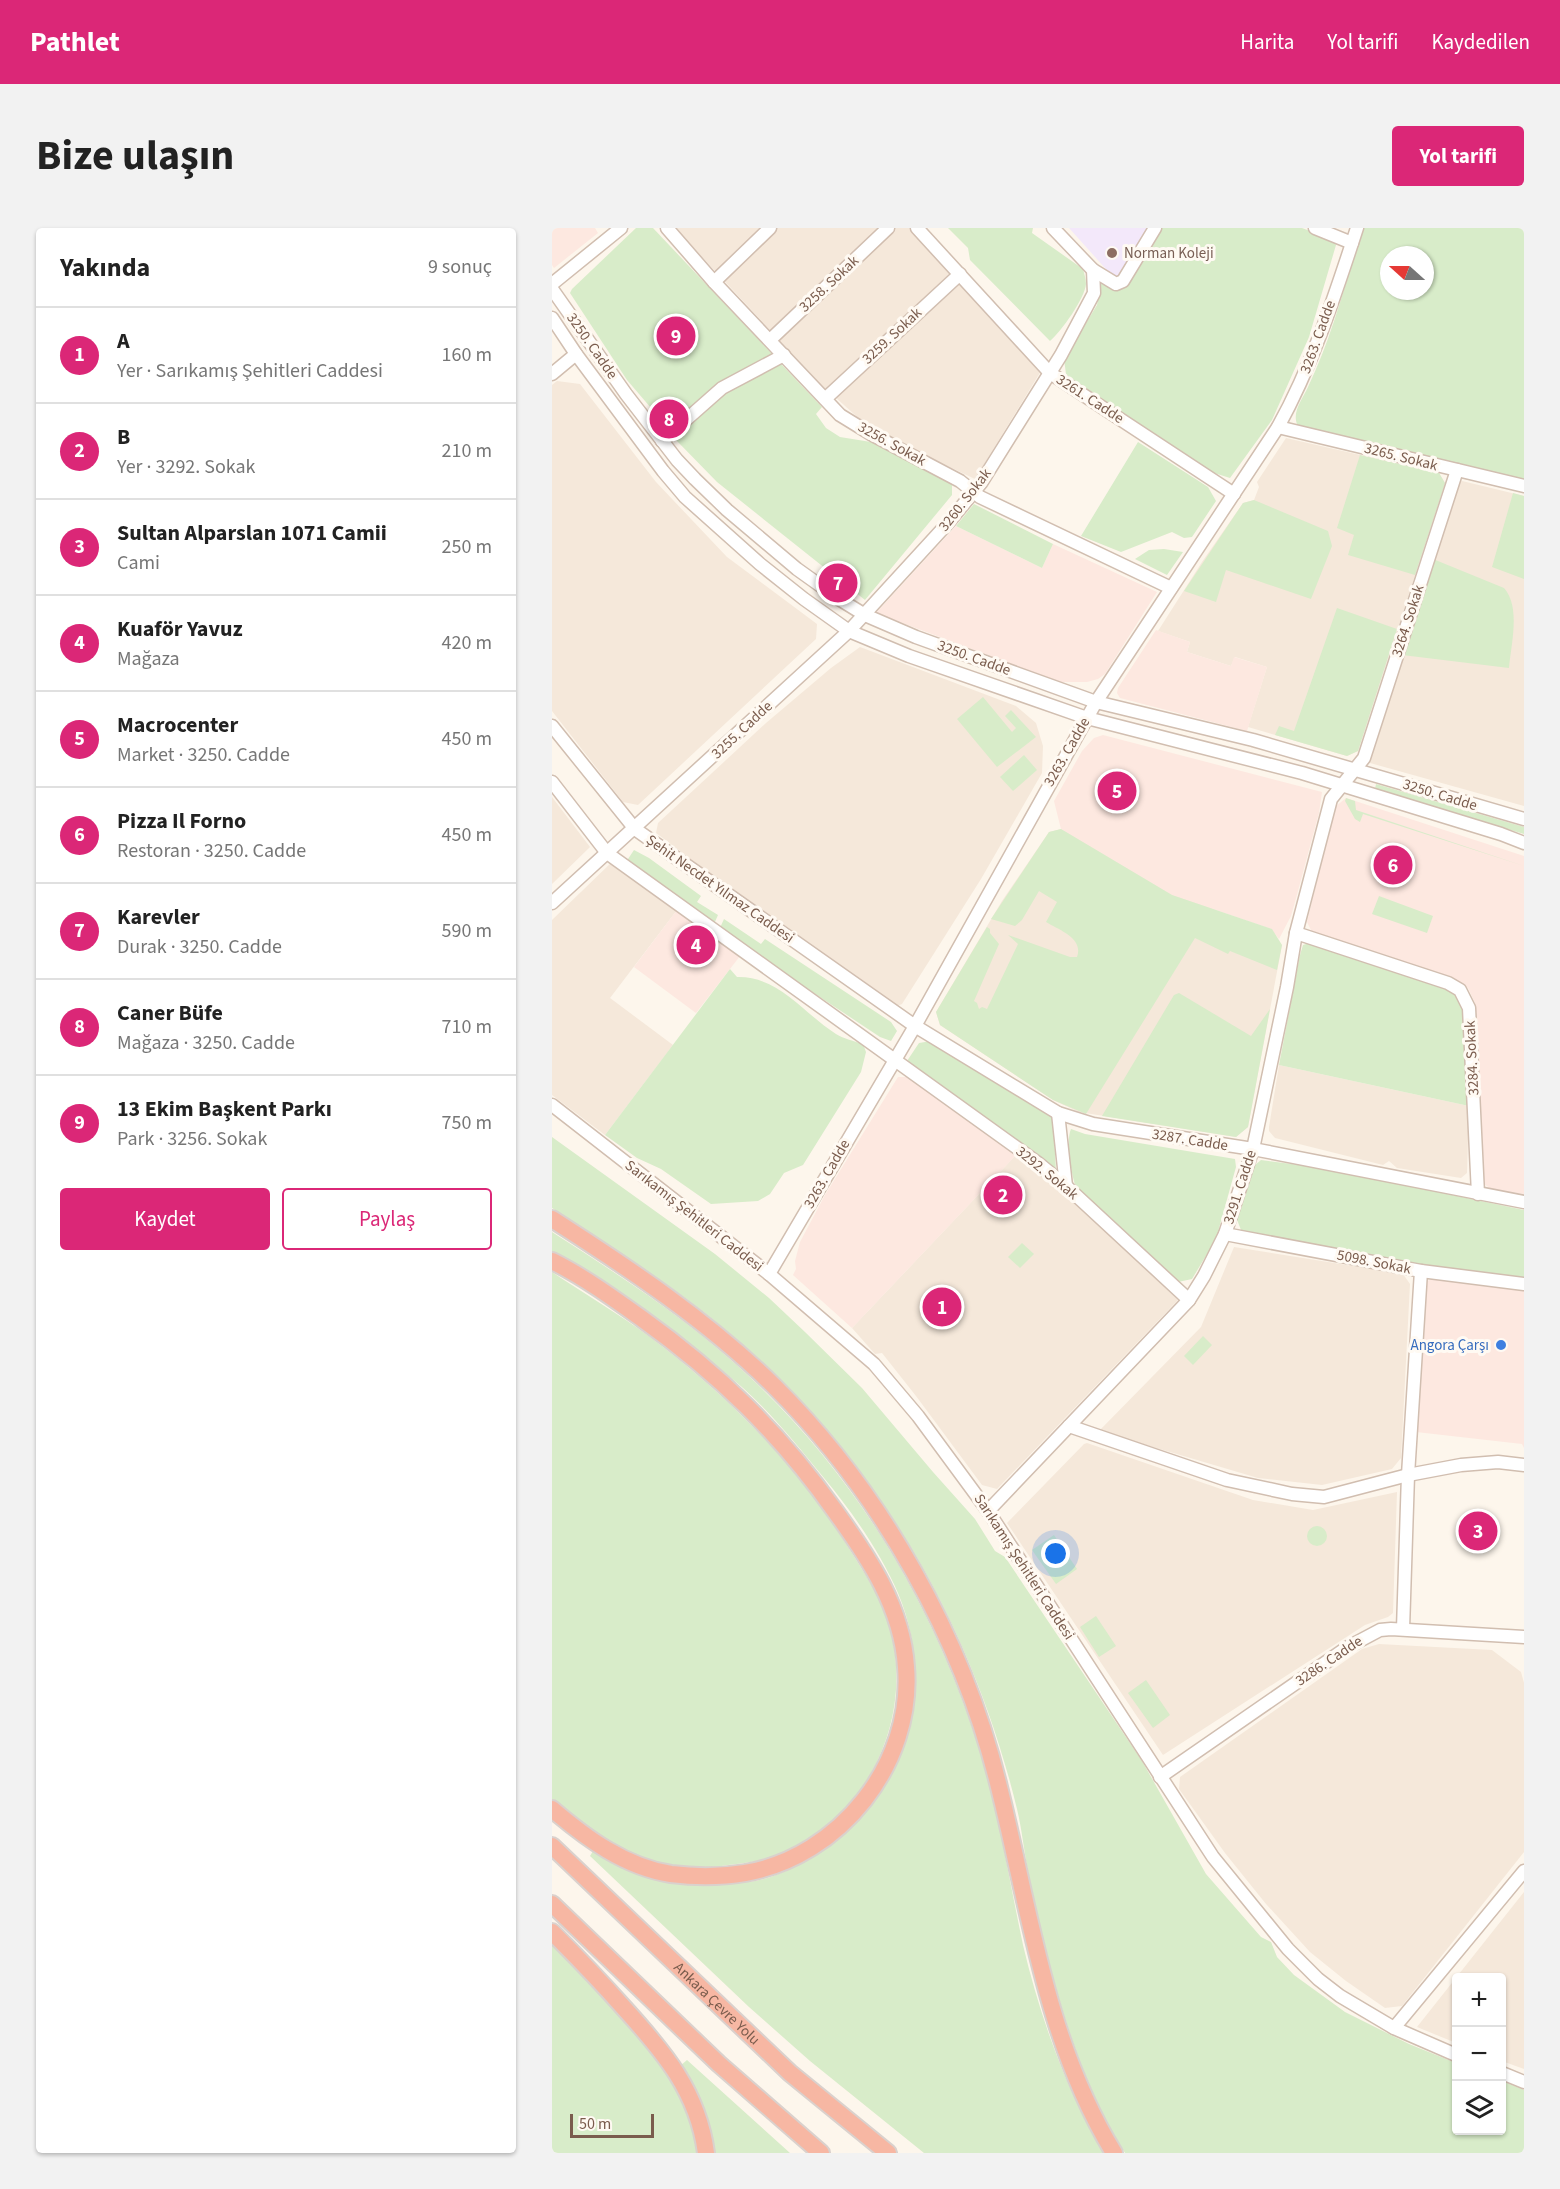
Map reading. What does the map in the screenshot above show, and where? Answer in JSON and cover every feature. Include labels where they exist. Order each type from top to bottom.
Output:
[{"type":"highway","points":[[552,1219],[679,1305],[773,1385],[812,1426],[888,1528],[920,1582],[973,1698],[999,1786],[1031,1929],[1058,2031],[1099,2128],[1114,2153]]},
{"type":"highway","points":[[552,1262],[613,1298],[706,1367],[785,1445],[853,1535],[881,1581],[894,1610],[902,1641],[907,1694],[894,1748],[878,1780],[858,1809],[835,1831],[807,1850],[779,1863],[746,1873],[699,1876],[670,1874],[631,1862],[607,1850],[552,1809]]},
{"type":"highway","name":"Ankara Çevre Yolu","points":[[552,1846],[790,2073],[888,2153]]},
{"type":"highway","points":[[552,1904],[711,2056],[821,2153]]},
{"type":"highway","points":[[552,1932],[667,2057],[697,2112],[704,2134],[706,2153]]},
{"type":"street","points":[[552,284],[621,228]]},
{"type":"street","name":"3256. Sokak","points":[[667,228],[714,282],[840,415],[960,481],[973,492],[1171,588]]},
{"type":"street","points":[[714,282],[770,228]]},
{"type":"street","name":"3258. Sokak","points":[[770,340],[888,228]]},
{"type":"street","name":"3261. Cadde","points":[[917,228],[1050,373],[1234,494]]},
{"type":"street","points":[[1053,228],[1094,270],[1116,284],[1123,281],[1155,228]]},
{"type":"street","points":[[1315,228],[1352,243]]},
{"type":"street","name":"3263. Cadde","points":[[769,1274],[915,1026],[1095,702],[1278,427],[1304,376],[1357,228]]},
{"type":"street","name":"3260. Sokak","points":[[849,631],[981,483],[1050,373],[1094,293],[1094,270]]},
{"type":"street","name":"3259. Sokak","points":[[825,399],[960,274]]},
{"type":"street","name":"3250. Cadde","points":[[552,289],[662,441],[695,479],[742,523],[816,583],[865,615],[907,634],[1095,702],[1253,740],[1524,819]]},
{"type":"street","name":"3250. Cadde","points":[[552,318],[576,354],[685,497],[760,564],[849,631],[891,649],[1087,718],[1341,785],[1524,843]]},
{"type":"street","points":[[552,374],[576,354]]},
{"type":"street","points":[[662,441],[722,388],[784,355]]},
{"type":"street","name":"3265. Sokak","points":[[1278,427],[1524,486]]},
{"type":"street","name":"3264. Sokak","points":[[1341,785],[1364,758],[1457,470]]},
{"type":"street","name":"3255. Cadde","points":[[552,903],[849,631]]},
{"type":"street","name":"Şehit Necdet Yılmaz Caddesi","points":[[552,726],[635,829],[915,1026]]},
{"type":"street","points":[[552,782],[608,853],[895,1058]]},
{"type":"street","name":"3291. Cadde","points":[[988,1511],[1188,1300],[1204,1276],[1225,1234],[1253,1149],[1296,933],[1331,799],[1341,785]]},
{"type":"street","name":"3284. Sokak","points":[[1296,933],[1448,983],[1464,994],[1469,1008],[1478,1194]]},
{"type":"street","name":"3287. Cadde","points":[[915,1026],[1058,1113],[1093,1124],[1253,1149],[1524,1202]]},
{"type":"street","name":"3292. Sokak","points":[[895,1058],[1029,1156],[1066,1186],[1188,1300]]},
{"type":"street","name":"Sarıkamış Şehitleri Caddesi","points":[[552,1105],[769,1274],[874,1364],[918,1416],[988,1511],[1213,1857],[1288,1949],[1318,1979],[1340,1996],[1394,2028],[1452,2053]]},
{"type":"street","points":[[1058,1113],[1066,1186]]},
{"type":"street","name":"5098. Sokak","points":[[1225,1234],[1421,1271],[1524,1284]]},
{"type":"street","points":[[1403,1629],[1408,1475],[1421,1271]]},
{"type":"street","points":[[1069,1426],[1227,1480],[1292,1494],[1324,1497],[1408,1475],[1461,1465],[1498,1462],[1524,1465]]},
{"type":"street","name":"3286. Cadde","points":[[1160,1777],[1358,1641],[1380,1630],[1403,1629],[1524,1636]]},
{"type":"street","points":[[1394,2028],[1524,1871]]},
{"type":"street","points":[[1506,2075],[1524,2082]]},
{"type":"shaded area","points":[[552,228],[595,228],[598,233],[554,268],[552,265]]},
{"type":"shaded area","points":[[675,228],[910,228],[951,272],[832,386],[825,389]]},
{"type":"shaded area","name":"Norman Koleji","points":[[1069,228],[1148,228],[1117,277],[1114,278]]},
{"type":"shaded area","points":[[960,284],[1041,371],[975,479],[895,441],[864,423],[835,397]]},
{"type":"shaded area","points":[[557,381],[580,384],[656,482],[727,557],[817,624],[816,639],[638,805],[623,802],[552,711],[552,385]]},
{"type":"shaded area","points":[[1286,438],[1439,473],[1445,483],[1358,751],[1347,756],[1248,727],[1267,667],[1235,657],[1231,666],[1187,652],[1190,642],[1158,631],[1243,503],[1254,500],[1259,487],[1257,482]]},
{"type":"shaded area","points":[[1458,480],[1524,496],[1524,806],[1370,763],[1368,756]]},
{"type":"shaded area","points":[[956,526],[1042,568],[1053,544],[1157,592],[1105,674],[1087,682],[1059,682],[876,613]]},
{"type":"shaded area","points":[[1156,630],[1190,642],[1187,652],[1231,666],[1234,657],[1267,667],[1247,731],[1120,698],[1117,693],[1118,688]]},
{"type":"shaded area","points":[[860,647],[1016,706],[1036,723],[1043,746],[1042,773],[981,879],[902,1004],[897,1006],[814,951],[656,833],[658,823],[766,723],[831,668]]},
{"type":"shaded area","points":[[1103,735],[1322,792],[1319,813],[1291,916],[1279,939],[1271,929],[1172,895],[1061,829],[1054,801],[1082,751],[1094,738]]},
{"type":"shaded area","points":[[552,797],[590,847],[552,884]]},
{"type":"shaded area","points":[[1346,798],[1524,856],[1524,1194],[1491,1189],[1483,1183],[1475,1003],[1468,988],[1459,982],[1312,932],[1307,922],[1335,807]]},
{"type":"shaded area","points":[[1061,829],[1282,945],[1248,1127],[1236,1137],[1079,1112],[1053,1100],[940,1025],[936,1012],[1002,901],[1049,832]]},
{"type":"shaded area","points":[[612,862],[677,910],[610,998],[673,1045],[605,1135],[552,1095],[552,920]]},
{"type":"shaded area","points":[[677,910],[740,956],[696,1013],[634,967]]},
{"type":"shaded area","points":[[1279,1065],[1469,1106],[1467,1173],[1461,1178],[1397,1168],[1389,1161],[1383,1165],[1275,1138],[1269,1131],[1269,1127]]},
{"type":"shaded area","points":[[898,1077],[912,1077],[1018,1153],[852,1328],[793,1275],[796,1269],[795,1261],[800,1242],[825,1195]]},
{"type":"shaded area","points":[[1018,1153],[1093,1218],[1178,1300],[997,1489],[982,1485],[882,1353],[875,1354],[852,1328]]},
{"type":"shaded area","points":[[1234,1247],[1403,1274],[1410,1284],[1401,1458],[1392,1469],[1322,1485],[1258,1478],[1099,1431],[1201,1327]]},
{"type":"shaded area","points":[[1435,1278],[1524,1287],[1524,1448],[1522,1444],[1416,1432],[1424,1286],[1427,1281]]},
{"type":"shaded area","points":[[1087,1443],[1253,1500],[1313,1510],[1397,1492],[1393,1613],[1365,1625],[1163,1755],[1007,1523]]},
{"type":"shaded area","points":[[1379,1644],[1492,1650],[1521,1672],[1524,1683],[1524,1852],[1402,2006],[1385,2008],[1310,1952],[1266,1904],[1225,1853],[1179,1789],[1180,1777],[1362,1649]]},
{"type":"shaded area","points":[[1524,1892],[1524,2069],[1506,2062],[1506,1973],[1460,1973]]},
{"type":"shaded area","points":[[1452,1983],[1452,2041],[1417,2027]]},
{"type":"green space","points":[[636,228],[653,228],[774,356],[669,429],[627,380],[570,293]]},
{"type":"green space","points":[[948,228],[1033,228],[1032,233],[1083,269],[1086,284],[1082,298],[1055,337],[1050,341],[970,260],[968,248]]},
{"type":"green space","points":[[1159,228],[1302,228],[1334,240],[1336,245],[1309,337],[1272,420],[1230,478],[1211,472],[1089,395],[1066,374],[1064,359],[1097,305],[1102,279],[1113,288]]},
{"type":"green space","points":[[1363,228],[1524,228],[1524,479],[1298,426],[1296,416],[1300,402],[1317,368]]},
{"type":"green space","points":[[776,363],[781,364],[822,407],[816,414],[826,428],[840,437],[877,443],[952,484],[952,495],[865,600],[717,482],[676,440],[723,391]]},
{"type":"green space","points":[[1138,442],[1208,487],[1216,501],[1192,537],[1184,538],[1172,532],[1121,552],[1081,536]]},
{"type":"green space","points":[[1360,455],[1439,473],[1445,483],[1415,575],[1348,555],[1354,535],[1337,528]]},
{"type":"green space","points":[[1513,493],[1524,496],[1524,579],[1492,567]]},
{"type":"green space","points":[[1254,500],[1328,531],[1332,546],[1311,599],[1226,570],[1216,602],[1184,591],[1243,503]]},
{"type":"green space","points":[[974,504],[1053,544],[1042,568],[956,526]]},
{"type":"green space","points":[[1164,549],[1183,552],[1167,575],[1135,559],[1149,550]]},
{"type":"green space","points":[[1433,559],[1504,588],[1509,596],[1514,616],[1509,668],[1402,655]]},
{"type":"green space","points":[[1337,608],[1397,629],[1358,751],[1347,756],[1275,735],[1279,726],[1294,731]]},
{"type":"green space","points":[[983,697],[1012,732],[1016,728],[1005,716],[1011,710],[1036,737],[997,767],[957,719]]},
{"type":"green space","points":[[1024,755],[1037,770],[1013,791],[1000,777]]},
{"type":"green space","points":[[1376,784],[1524,827],[1524,834],[1375,789]]},
{"type":"green space","points":[[1346,798],[1355,801],[1356,810],[1524,866],[1363,814],[1360,822],[1355,819],[1345,801]]},
{"type":"green space","points":[[1061,829],[1172,895],[1272,929],[1282,945],[1277,970],[1230,951],[1228,954],[1195,938],[1086,1114],[1053,1100],[940,1025],[936,1012],[987,927],[999,944],[974,1001],[979,1009],[982,1007],[987,1009],[1018,944],[1008,935],[1070,957],[1077,957],[1078,950],[1074,940],[1046,922],[1057,902],[1039,891],[1022,920],[1015,926],[991,919],[1049,832]]},
{"type":"green space","points":[[634,850],[649,858],[701,896],[697,902],[718,915],[714,924],[626,862]]},
{"type":"green space","points":[[1379,896],[1433,916],[1427,933],[1372,914]]},
{"type":"green space","points":[[724,919],[761,944],[765,939],[891,1022],[897,1031],[891,1041],[880,1037],[719,930]]},
{"type":"green space","points":[[1309,943],[1448,989],[1458,995],[1463,1005],[1469,1106],[1279,1065],[1300,955],[1303,945]]},
{"type":"green space","points":[[730,969],[737,977],[752,978],[778,989],[836,1034],[863,1044],[866,1052],[861,1072],[803,1165],[784,1173],[770,1194],[758,1201],[711,1204],[661,1169],[637,1158],[605,1135]]},
{"type":"green space","points":[[1179,993],[1251,1036],[1270,1009],[1248,1127],[1236,1137],[1102,1116],[1174,995]]},
{"type":"green space","points":[[931,1041],[1053,1118],[1056,1171],[907,1061],[919,1043]]},
{"type":"green space","points":[[1071,1129],[1085,1134],[1235,1159],[1236,1167],[1216,1239],[1192,1279],[1178,1282],[1078,1194],[1069,1152]]},
{"type":"green space","points":[[552,1137],[715,1254],[769,1298],[805,1332],[862,1388],[975,1519],[995,1551],[1005,1557],[1142,1761],[1206,1874],[1261,1937],[1271,1942],[1277,1957],[1294,1975],[1345,2012],[1409,2044],[1452,2061],[1452,2135],[1506,2135],[1506,2083],[1524,2090],[1524,2153],[1125,2153],[1090,2087],[1064,2016],[1028,1871],[1017,1809],[999,1744],[976,1680],[949,1618],[917,1558],[881,1501],[841,1447],[797,1396],[748,1349],[677,1292],[552,1208]]},
{"type":"green space","points":[[1261,1160],[1323,1168],[1524,1210],[1524,1278],[1419,1265],[1254,1236],[1241,1230],[1236,1217],[1255,1165]]},
{"type":"green space","points":[[552,1232],[682,1320],[754,1381],[832,1466],[866,1513],[897,1562],[925,1613],[970,1721],[987,1776],[1023,1945],[1037,1999],[1077,2104],[1103,2153],[924,2153],[810,2061],[749,2007],[590,1856],[593,1851],[620,1865],[640,1870],[723,1883],[764,1879],[805,1861],[850,1828],[875,1801],[893,1770],[907,1737],[914,1702],[915,1666],[910,1629],[898,1593],[883,1563],[845,1505],[795,1443],[754,1398],[701,1353],[634,1305],[552,1252]]},
{"type":"green space","points":[[1022,1243],[1034,1254],[1020,1268],[1008,1257]]},
{"type":"green space","points":[[552,1272],[626,1320],[679,1359],[760,1434],[785,1461],[830,1519],[866,1576],[885,1612],[895,1657],[896,1692],[890,1727],[878,1760],[860,1790],[838,1816],[810,1838],[778,1855],[753,1862],[709,1867],[690,1868],[651,1862],[611,1844],[552,1799]]},
{"type":"green space","points":[[1203,1336],[1212,1345],[1193,1365],[1184,1356]]},
{"type":"green space","points":[[1317,1526],[1324,1529],[1327,1536],[1324,1543],[1317,1546],[1310,1543],[1307,1536],[1310,1529]]},
{"type":"green space","points":[[1054,1535],[1077,1569],[1056,1584],[1032,1550]]},
{"type":"green space","points":[[1096,1616],[1116,1646],[1099,1657],[1080,1627]]},
{"type":"green space","points":[[1146,1680],[1170,1715],[1153,1728],[1128,1693]]},
{"type":"green space","points":[[552,1942],[621,2012],[662,2063],[678,2091],[690,2121],[698,2153],[552,2153]]},
{"type":"green space","points":[[687,2060],[790,2153],[714,2153],[709,2130],[680,2066]]},
{"type":"place","name":"Norman Koleji","points":[[1112,253]]},
{"type":"place","name":"13 Ekim Başkent Parkı","points":[[676,336]]},
{"type":"place","name":"Caner Büfe","points":[[669,419]]},
{"type":"place","name":"Karevler","points":[[838,583]]},
{"type":"place","name":"Macrocenter","points":[[1117,791]]},
{"type":"place","name":"Pizza Il Forno","points":[[1393,865]]},
{"type":"place","name":"Kuaför Yavuz","points":[[696,945]]},
{"type":"place","name":"B","points":[[1003,1195]]},
{"type":"place","name":"A","points":[[942,1307]]},
{"type":"place","name":"Angora Çarşı","points":[[1501,1345]]},
{"type":"place","name":"Sultan Alparslan 1071 Camii","points":[[1478,1531]]}]
